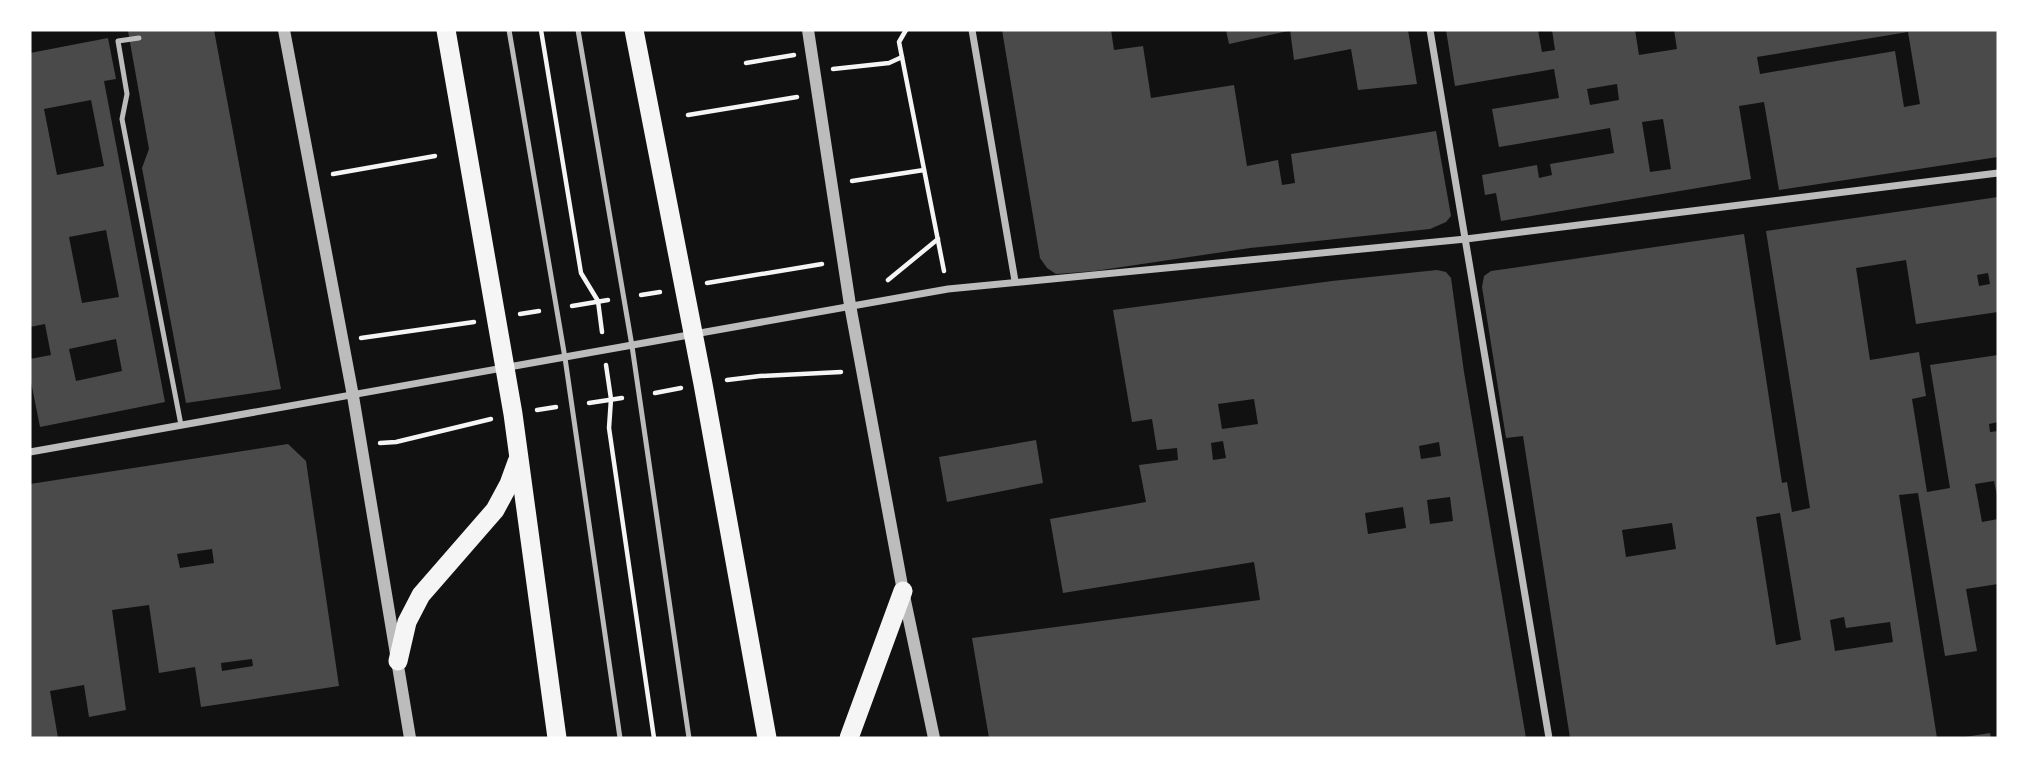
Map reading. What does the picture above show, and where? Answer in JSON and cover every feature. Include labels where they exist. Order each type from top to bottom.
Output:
[{"type":"highway","points":[[446,30],[513,414],[557,738]]},
{"type":"highway","points":[[634,30],[703,384],[767,738]]},
{"type":"highway","points":[[398,661],[407,622],[421,594],[495,510],[519,458]]},
{"type":"highway","points":[[849,738],[903,591]]},
{"type":"street","points":[[284,30],[362,444],[410,738]]},
{"type":"street","points":[[808,30],[861,368],[934,738]]},
{"type":"street","points":[[972,30],[1015,281]]},
{"type":"street","points":[[1430,30],[1549,738]]},
{"type":"street","points":[[30,452],[948,289],[1466,239],[1998,173]]},
{"type":"lane","points":[[509,30],[565,358],[620,738]]},
{"type":"lane","points":[[578,30],[632,346],[689,738]]},
{"type":"lane","points":[[139,38],[118,41],[127,94],[122,119],[181,425]]},
{"type":"path","points":[[541,30],[581,274],[598,301],[611,400],[609,428],[654,738]]},
{"type":"path","points":[[906,30],[899,42],[948,289]]},
{"type":"path","points":[[746,63],[812,52]]},
{"type":"path","points":[[815,72],[889,63],[902,57]]},
{"type":"path","points":[[688,115],[819,93]]},
{"type":"path","points":[[333,174],[435,156]]},
{"type":"path","points":[[833,184],[924,170]]},
{"type":"path","points":[[887,281],[938,238]]},
{"type":"path","points":[[343,341],[845,260]]},
{"type":"path","points":[[362,444],[396,442],[513,414],[703,384],[760,376],[827,374],[861,368]]},
{"type":"building","points":[[214,30],[281,389],[186,403],[142,168],[149,149],[128,31]]},
{"type":"building","points":[[1002,30],[1111,30],[1114,50],[1143,46],[1151,98],[1234,85],[1247,166],[1278,160],[1282,185],[1295,183],[1291,154],[1436,131],[1451,216],[1446,222],[1430,229],[1250,248],[1095,271],[1056,274],[1047,268],[1040,258]]},
{"type":"building","points":[[1226,30],[1288,30],[1288,31],[1229,44]]},
{"type":"building","points":[[1290,30],[1408,30],[1417,84],[1358,90],[1351,49],[1294,60]]},
{"type":"building","points":[[1446,30],[1538,30],[1542,52],[1555,50],[1552,30],[1635,30],[1639,55],[1677,49],[1674,30],[1998,30],[1998,157],[1779,190],[1764,102],[1739,106],[1751,179],[1501,221],[1496,193],[1485,195],[1482,175],[1537,165],[1539,178],[1552,175],[1550,164],[1614,153],[1610,128],[1499,147],[1492,109],[1559,98],[1554,69],[1455,86]],"holes":[[[1908,32],[1920,104],[1904,107],[1895,51],[1760,74],[1757,57]],[[1617,84],[1619,100],[1590,105],[1587,89]],[[1663,119],[1671,169],[1650,172],[1642,122]]]},
{"type":"building","points":[[108,38],[116,79],[104,81],[165,402],[40,427],[30,377],[30,359],[51,355],[45,324],[30,327],[30,53]],"holes":[[[91,100],[104,166],[57,175],[44,109]],[[106,230],[119,297],[82,303],[69,237]],[[116,339],[122,371],[76,381],[69,349]]]},
{"type":"building","points":[[1998,197],[1998,312],[1916,324],[1906,260],[1856,268],[1870,360],[1919,352],[1926,396],[1912,399],[1927,492],[1950,488],[1930,365],[1998,355],[1998,422],[1989,424],[1990,432],[1998,431],[1998,500],[1994,481],[1975,484],[1982,522],[1998,519],[1998,584],[1966,589],[1977,651],[1945,656],[1918,493],[1899,495],[1937,738],[1570,738],[1523,436],[1506,438],[1482,287],[1484,276],[1491,271],[1744,234],[1782,483],[1787,482],[1792,512],[1810,508],[1766,231]],"holes":[[[1988,273],[1990,284],[1979,286],[1977,275]],[[1780,513],[1801,640],[1776,645],[1756,517]],[[1672,523],[1676,549],[1626,557],[1622,530]],[[1844,617],[1846,628],[1890,622],[1893,642],[1835,651],[1830,620]]]},
{"type":"building","points":[[1437,270],[1446,272],[1451,278],[1464,372],[1526,738],[989,738],[972,638],[1260,600],[1254,562],[1063,593],[1050,519],[1146,502],[1139,465],[1178,460],[1177,448],[1157,450],[1152,419],[1132,422],[1113,310]],"holes":[[[1254,399],[1258,424],[1222,429],[1218,404]],[[1223,441],[1226,458],[1213,460],[1211,443]],[[1439,442],[1441,456],[1421,459],[1419,446]],[[1450,497],[1453,521],[1430,524],[1427,500]],[[1403,507],[1406,528],[1368,534],[1365,513]]]},
{"type":"building","points":[[1036,440],[1043,483],[947,502],[939,457]]},
{"type":"building","points":[[288,444],[306,461],[339,686],[201,707],[195,667],[159,673],[149,605],[112,610],[126,710],[89,717],[84,685],[50,691],[58,738],[30,738],[30,484]],"holes":[[[212,549],[214,563],[180,568],[177,554]],[[252,659],[253,666],[222,671],[221,663]]]},
{"type":"building","points":[[1990,733],[1991,738],[1965,738],[1965,737]]}]
